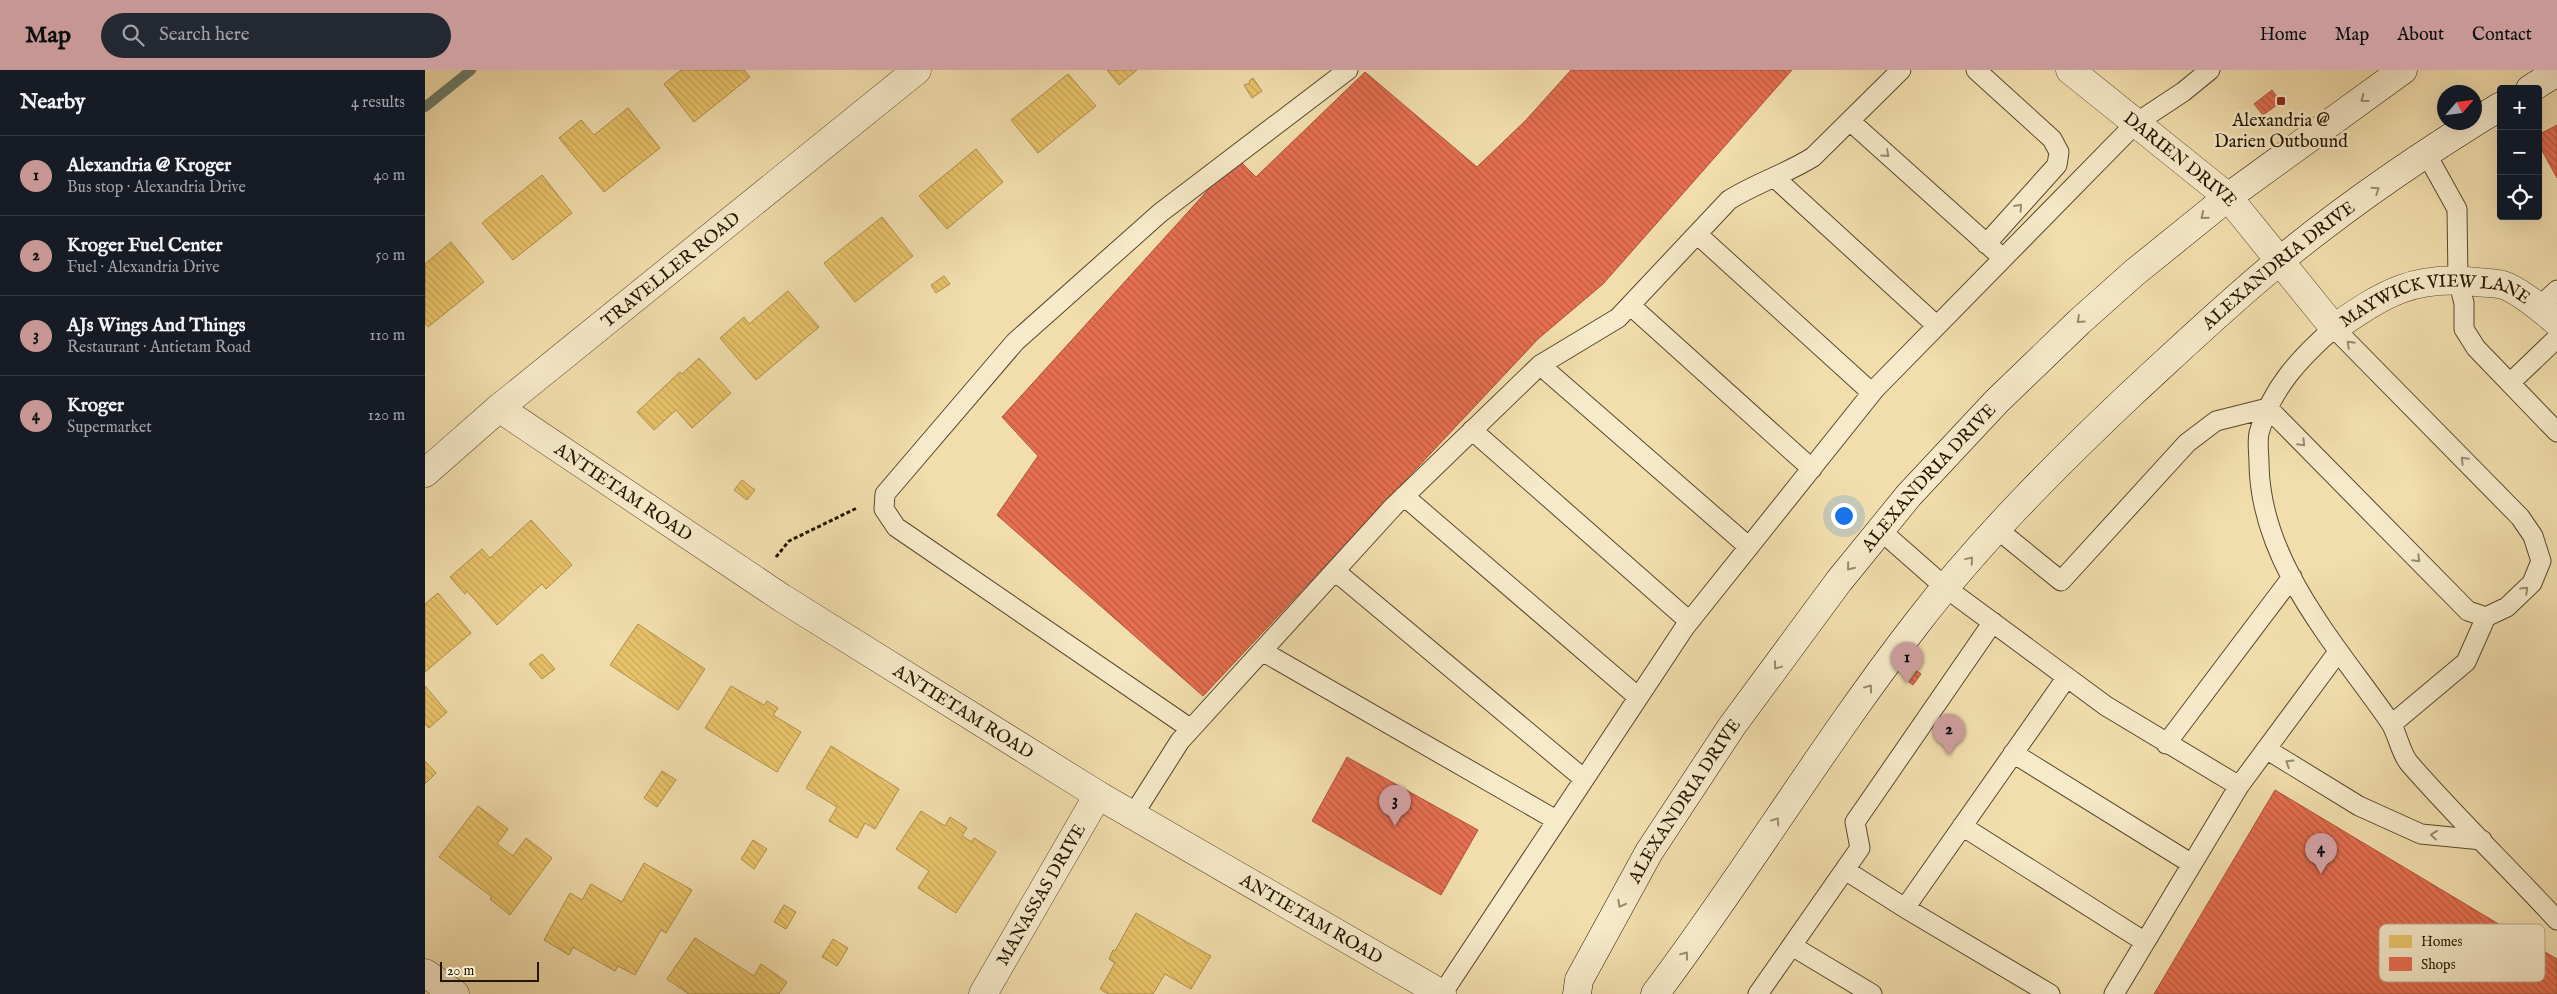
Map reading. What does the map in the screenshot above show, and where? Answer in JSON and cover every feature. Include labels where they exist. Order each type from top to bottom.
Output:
[{"type":"street","name":"TRAVELLER ROAD","points":[[425,473],[499,408],[917,70]]},
{"type":"street","name":"DARIEN DRIVE","points":[[2070,70],[2228,197],[2280,260]]},
{"type":"street","name":"ALEXANDRIA DRIVE","points":[[1577,994],[1579,980],[1649,852],[1732,726],[1839,581],[1909,495],[1997,401],[2134,272],[2228,197],[2403,70]]},
{"type":"street","points":[[2536,85],[2557,72]]},
{"type":"street","name":"ALEXANDRIA DRIVE","points":[[1655,994],[1693,944],[1803,780],[1893,655],[1946,588],[1997,529],[2074,448],[2280,260],[2343,212],[2497,109]]},
{"type":"street","name":"MAYWICK VIEW LANE","points":[[2280,260],[2335,328],[2381,297],[2422,282],[2458,280],[2504,285],[2551,307]]},
{"type":"street","name":"ANTIETAM ROAD","points":[[499,408],[757,581],[1098,795],[1442,994]]},
{"type":"street","name":"MANASSAS DRIVE","points":[[983,994],[1098,795]]},
{"type":"street","points":[[425,973],[455,994]]},
{"type":"lane","points":[[1191,729],[896,527],[884,509],[885,494],[1015,342],[1161,212],[1348,70]]},
{"type":"lane","points":[[1133,815],[1180,741],[1404,496],[1472,430],[1540,365],[1606,327],[1630,306],[1729,200],[1751,186],[1796,168],[1813,157],[1901,70]]},
{"type":"lane","points":[[1976,70],[2053,139],[2059,152],[2057,165],[1986,244]]},
{"type":"lane","points":[[1442,994],[1555,820],[1585,779],[1689,621],[1872,393],[2136,123],[2183,92],[2210,70]]},
{"type":"lane","points":[[1850,121],[2004,259]]},
{"type":"lane","points":[[2427,155],[2457,209],[2458,280],[2464,303],[2464,329],[2476,348],[2557,432]]},
{"type":"lane","points":[[1774,177],[1937,326]]},
{"type":"lane","points":[[1697,234],[1872,393]]},
{"type":"lane","points":[[1630,306],[1812,469]]},
{"type":"lane","points":[[2392,724],[2466,662],[2486,617],[2507,607],[2532,583],[2541,561],[2533,536],[2520,517],[2335,328],[2303,355],[2273,395],[2268,408],[2259,435],[2259,479],[2267,524],[2292,577],[2338,652],[2392,724],[2407,761],[2557,920]]},
{"type":"lane","points":[[2510,383],[2557,338]]},
{"type":"lane","points":[[1540,365],[1749,547]]},
{"type":"lane","points":[[1997,529],[2061,581],[2187,443],[2215,421],[2268,408]]},
{"type":"lane","points":[[2268,408],[2468,611],[2486,617]]},
{"type":"lane","points":[[1472,430],[1689,621]]},
{"type":"lane","points":[[1404,496],[1638,697]]},
{"type":"lane","points":[[1880,530],[1946,588],[2106,706],[2166,744],[2239,786]]},
{"type":"lane","points":[[1335,571],[1585,779]]},
{"type":"lane","points":[[2166,744],[2292,577]]},
{"type":"lane","points":[[1757,994],[1860,848],[1855,822],[1993,622]]},
{"type":"lane","points":[[1262,651],[1555,820]]},
{"type":"lane","points":[[2114,994],[2239,786],[2338,652]]},
{"type":"lane","points":[[1905,908],[2067,677]]},
{"type":"lane","points":[[2266,749],[2359,806],[2421,834],[2482,840]]},
{"type":"lane","points":[[2013,753],[2192,864]]},
{"type":"lane","points":[[1962,826],[2145,942]]},
{"type":"lane","points":[[1845,870],[2050,994]]},
{"type":"lane","points":[[1792,946],[1871,994]]},
{"type":"path","points":[[757,581],[789,541],[885,494]]},
{"type":"building: Homes","points":[[681,70],[744,70],[750,77],[694,122],[664,84]]},
{"type":"building: Homes","points":[[1107,70],[1137,70],[1119,85]]},
{"type":"building: Homes","points":[[1068,74],[1096,106],[1038,153],[1011,120]]},
{"type":"building: Homes","points":[[1253,78],[1262,91],[1252,98],[1244,85],[1250,83],[1249,81]]},
{"type":"building: Homes","points":[[628,108],[660,148],[604,192],[559,138],[581,120],[594,135]]},
{"type":"building: Homes","points":[[976,149],[1003,182],[947,229],[919,196]]},
{"type":"building: Homes","points":[[542,175],[572,213],[513,260],[482,223]]},
{"type":"building: Homes","points":[[882,217],[913,256],[855,302],[824,263]]},
{"type":"building: Homes","points":[[451,242],[484,282],[428,327],[425,323],[425,264]]},
{"type":"building: Homes","points":[[944,276],[950,284],[936,293],[931,285]]},
{"type":"building: Homes","points":[[788,291],[819,327],[756,380],[720,338],[744,317],[749,324]]},
{"type":"building: Homes","points":[[699,358],[731,393],[692,428],[676,410],[654,430],[637,412],[680,372],[682,374]]},
{"type":"building: Homes","points":[[742,480],[755,490],[747,500],[734,490]]},
{"type":"building: Homes","points":[[531,520],[572,565],[546,589],[542,584],[497,625],[467,591],[465,594],[450,577],[482,549],[490,558]]},
{"type":"building: Homes","points":[[438,593],[471,633],[425,672],[425,604]]},
{"type":"building: Homes","points":[[638,624],[705,669],[678,710],[610,665]]},
{"type":"building: Homes","points":[[542,654],[555,669],[542,679],[529,664]]},
{"type":"building: Homes","points":[[425,686],[447,712],[429,728],[425,724]]},
{"type":"building: Homes","points":[[731,686],[764,705],[767,701],[778,708],[773,715],[801,732],[777,772],[705,728]]},
{"type":"building: Homes","points":[[831,746],[899,789],[875,829],[865,823],[857,838],[829,821],[837,807],[806,788]]},
{"type":"building: Homes","points":[[425,761],[436,773],[425,784]]},
{"type":"building: Homes","points":[[662,771],[676,780],[657,807],[644,798]]},
{"type":"building: Homes","points":[[478,806],[508,829],[497,844],[513,856],[526,838],[552,858],[510,915],[490,899],[492,897],[439,857]]},
{"type":"building: Homes","points":[[921,811],[945,826],[950,817],[967,828],[962,836],[972,842],[974,838],[996,852],[956,913],[918,888],[929,871],[896,849]]},
{"type":"building: Homes","points":[[753,840],[767,849],[754,869],[741,859]]},
{"type":"building: Homes","points":[[644,863],[692,890],[666,933],[661,930],[635,975],[618,966],[615,971],[573,947],[569,955],[544,940],[570,893],[582,900],[591,884],[622,902]]},
{"type":"building: Homes","points":[[784,905],[796,912],[786,929],[774,922]]},
{"type":"building: Homes","points":[[1136,913],[1211,956],[1191,989],[1165,974],[1153,994],[1108,994],[1100,989],[1115,963],[1109,959],[1113,950],[1115,951]]},
{"type":"building: Homes","points":[[695,938],[754,976],[761,964],[787,982],[779,994],[689,994],[667,979]]},
{"type":"building: Homes","points":[[833,939],[848,948],[837,966],[822,957]]},
{"type":"building: Shops","points":[[1571,70],[1792,70],[1603,284],[1538,339],[1203,696],[997,515],[1038,456],[1002,417],[1237,158],[1256,177],[1365,72],[1477,167],[1526,120]]},
{"type":"building: Shops","points":[[2272,90],[2281,102],[2263,115],[2254,104]]},
{"type":"building: Shops","points":[[2557,125],[2557,178],[2542,150],[2542,133]]},
{"type":"building: Shops","points":[[1917,671],[1921,674],[1913,685],[1909,682]]},
{"type":"building: Shops","points":[[1347,757],[1478,830],[1441,895],[1312,821]]},
{"type":"building: Shops","points":[[2275,790],[2499,924],[2379,924],[2379,982],[2545,982],[2545,952],[2557,959],[2557,994],[2154,994]]},
{"type":"waterway","points":[[425,107],[471,70]]},
{"type":"place","name":"Alexandria @ Darien Outbound","points":[[2281,101]]},
{"type":"place","name":"Alexandria @ Kroger","points":[[1907,683]]},
{"type":"place","name":"Kroger Fuel Center","points":[[1949,755]]},
{"type":"place","name":"AJs Wings And Things","points":[[1395,826]]},
{"type":"place","name":"Kroger","points":[[2321,874]]}]
